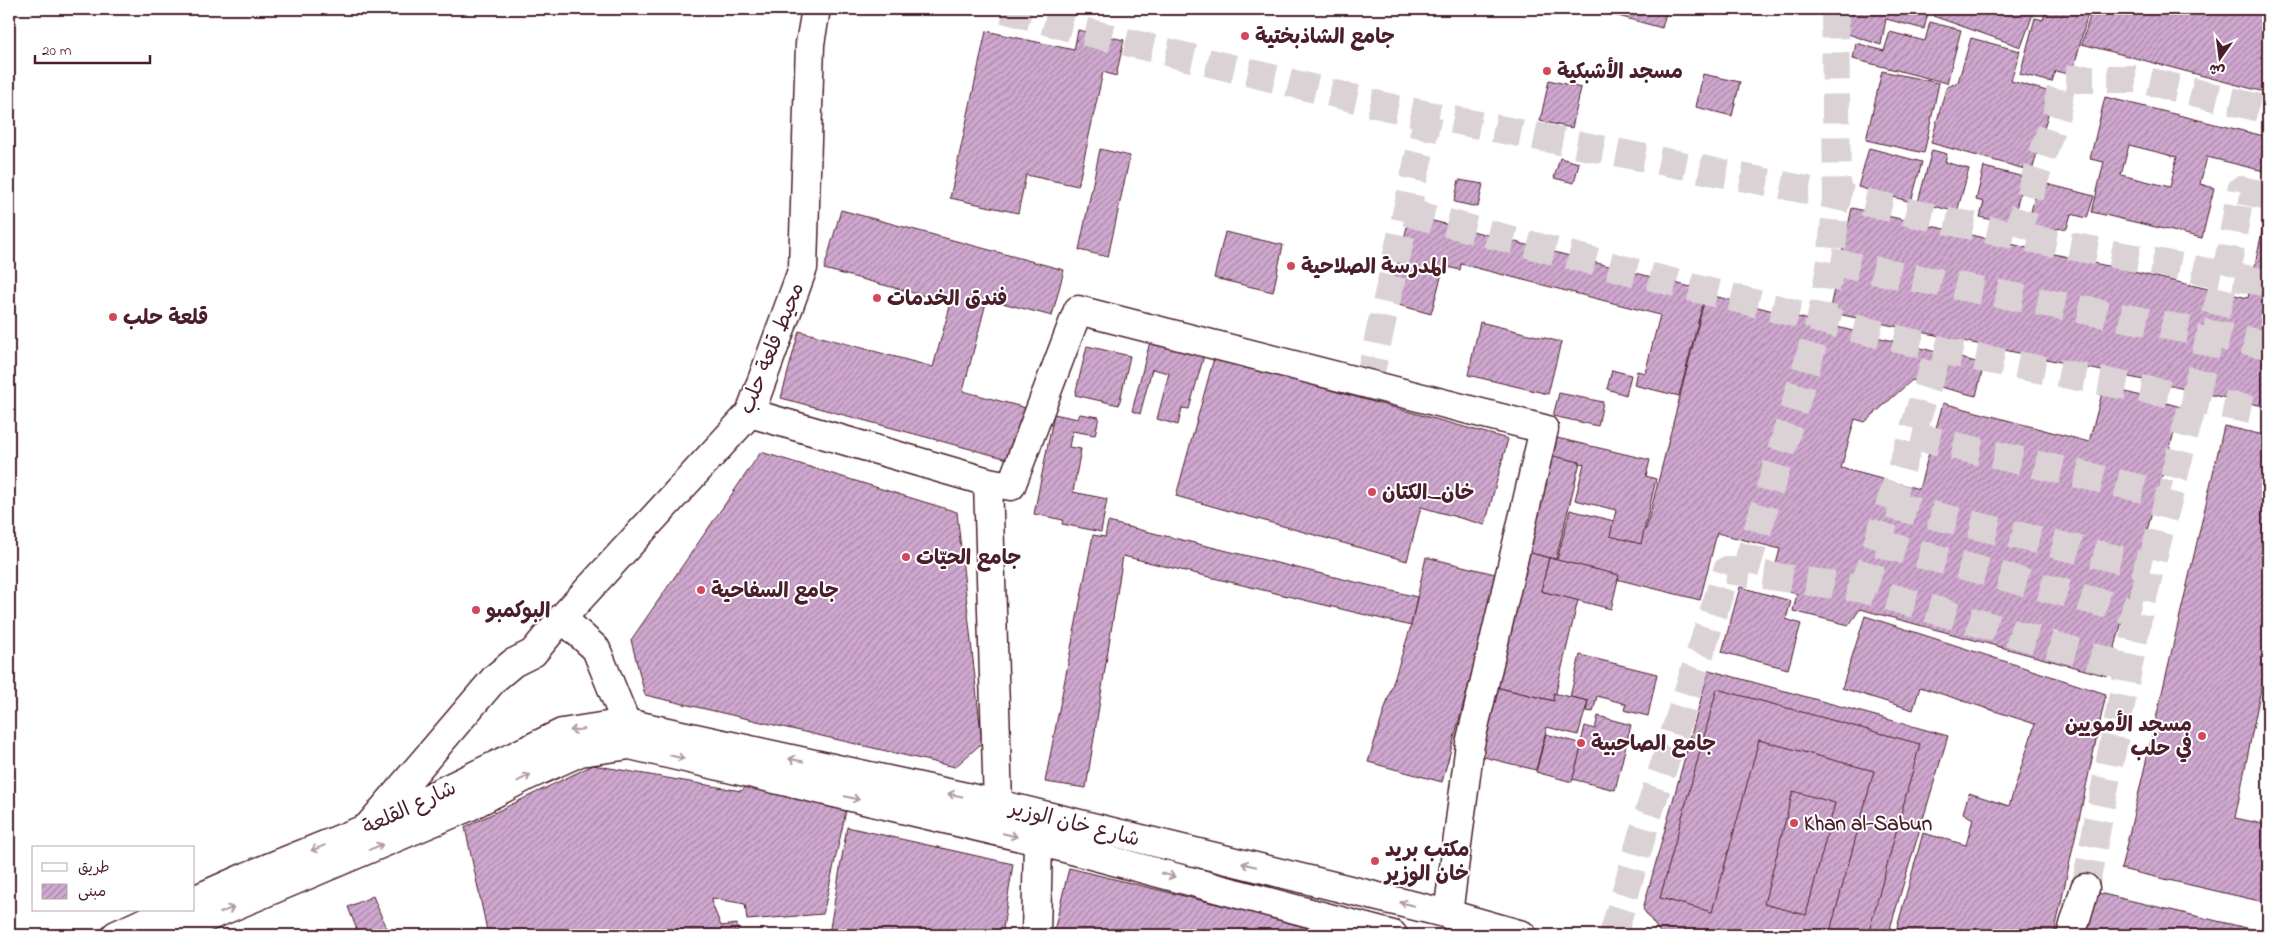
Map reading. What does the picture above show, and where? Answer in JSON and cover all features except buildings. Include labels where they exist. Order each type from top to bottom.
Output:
[{"type":"street","name":"محيط قلعة حلب","points":[[367,828],[494,678],[513,663],[534,653],[562,618],[750,413],[803,268],[810,44],[816,9]]},
{"type":"street","points":[[750,413],[988,482],[1011,486],[1078,310],[1544,429],[1470,744],[1448,914]]},
{"type":"street","points":[[988,482],[998,804]]},
{"type":"street","points":[[166,935],[468,807],[525,777],[580,752],[628,734],[596,649],[562,618]]},
{"type":"street","name":"شارع القلعة","points":[[195,900],[367,828],[562,733],[628,734]]},
{"type":"street","name":"شارع خان الوزير","points":[[628,734],[998,804],[1448,914],[1522,935]]},
{"type":"street","name":"شارع خان الوزير","points":[[628,734],[1393,935]]},
{"type":"street","points":[[1036,935],[1038,841]]},
{"type":"street","points":[[2072,935],[2085,888]]},
{"type":"street","points":[[116,935],[167,912]]},
{"type":"tunnel","points":[[1004,9],[1078,30],[1388,107],[1837,196],[2016,236],[2268,283]]},
{"type":"tunnel","points":[[1745,572],[1821,318],[1831,262],[1837,196],[1835,9]]},
{"type":"tunnel","points":[[2016,236],[2057,111],[2062,79],[2139,79],[2268,110]]},
{"type":"tunnel","points":[[1368,385],[1428,115]]},
{"type":"tunnel","points":[[2085,888],[2139,613],[2226,274],[2241,190],[2268,196]]},
{"type":"tunnel","points":[[1406,212],[1706,291],[1954,353],[2268,413]]},
{"type":"tunnel","points":[[1831,262],[2268,345]]},
{"type":"tunnel","points":[[1863,589],[1939,349]]},
{"type":"tunnel","points":[[1912,436],[2170,495]]},
{"type":"tunnel","points":[[1889,505],[2151,567]]},
{"type":"tunnel","points":[[1878,543],[2139,613]]},
{"type":"tunnel","points":[[1613,935],[1648,815],[1727,570],[1863,589],[2128,667]]},
{"type":"place","name":"جامع الشاذبختية","points":[[1245,36]]},
{"type":"place","name":"مسجد الأشبكية","points":[[1547,71]]},
{"type":"place","name":"المدرسة الصلاحية","points":[[1291,266]]},
{"type":"place","name":"فندق الخدمات","points":[[877,298]]},
{"type":"place","name":"قلعة حلب","points":[[113,317]]},
{"type":"place","name":"خان_الكتان","points":[[1372,492]]},
{"type":"place","name":"جامع الحيّات","points":[[906,557]]},
{"type":"place","name":"جامع السفاحية","points":[[701,590]]},
{"type":"place","name":"البوكمبو","points":[[476,610]]},
{"type":"place","name":"مسجد الأمويين في حلب","points":[[2202,736]]},
{"type":"place","name":"جامع الصاحبية","points":[[1581,743]]},
{"type":"place","name":"Khan al-Sabun","points":[[1794,823]]},
{"type":"place","name":"مكتب بريد خان الوزير","points":[[1375,861]]}]
